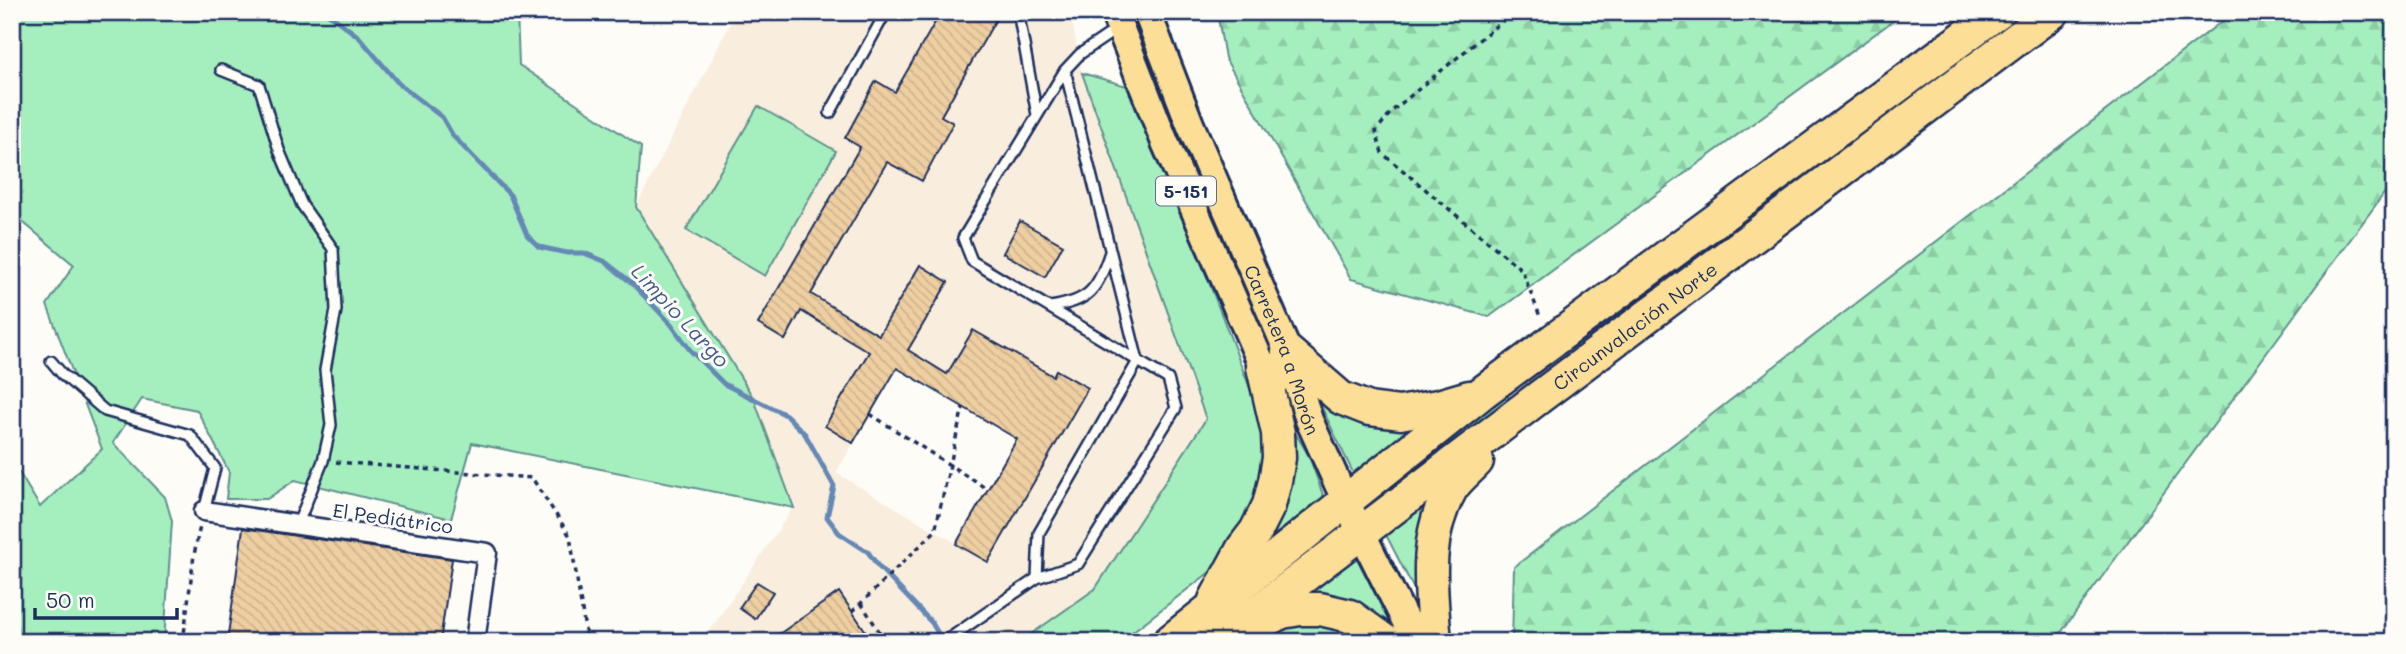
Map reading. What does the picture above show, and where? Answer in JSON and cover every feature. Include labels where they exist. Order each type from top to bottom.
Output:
[{"type":"highway","name":"Circunvalación Norte","points":[[1169,642],[1483,392],[1998,12]]},
{"type":"highway","name":"Circunvalación Norte","points":[[1218,642],[2053,12]]},
{"type":"highway","points":[[1275,360],[1342,398],[1369,409],[1400,413],[1438,406],[1483,392]]},
{"type":"highway","points":[[1210,610],[1269,505],[1279,458],[1275,360]]},
{"type":"highway","points":[[1435,642],[1429,567],[1436,526],[1452,488],[1538,398]]},
{"type":"highway","points":[[1223,642],[1282,612],[1300,609],[1320,609],[1350,617],[1386,642]]},
{"type":"main road","points":[[1116,20],[1148,13]]},
{"type":"main road","name":"Carretera a Morón","points":[[1148,13],[1275,360]]},
{"type":"main road","name":"Carretera a Morón","points":[[1116,20],[1164,140],[1275,360],[1309,420],[1346,502]]},
{"type":"main road","name":"5-151","points":[[1346,502],[1416,642]]},
{"type":"street","name":"El Pediátrico","points":[[204,511],[487,553],[475,642]]},
{"type":"lane","points":[[830,113],[886,12]]},
{"type":"lane","points":[[1018,12],[1037,115]]},
{"type":"lane","points":[[944,642],[1037,578],[1078,564],[1175,408],[1168,379],[972,261],[963,238],[1065,69],[1116,20]]},
{"type":"lane","points":[[1037,578],[1039,533],[1138,361],[1065,69]]},
{"type":"lane","points":[[221,70],[259,85],[279,150],[302,205],[333,249],[336,310],[325,370],[331,425],[323,461],[297,526]]},
{"type":"lane","points":[[1050,307],[1075,303],[1088,294],[1102,274],[1110,251]]},
{"type":"lane","points":[[51,361],[105,411],[190,435],[215,468],[204,511]]},
{"type":"path","points":[[1513,12],[1392,111],[1377,131],[1382,152],[1522,270],[1550,343]]},
{"type":"path","points":[[1803,12],[1808,18]]},
{"type":"path","points":[[852,612],[935,531],[963,407]]},
{"type":"path","points":[[870,414],[988,489]]},
{"type":"path","points":[[323,461],[532,478],[570,536],[587,642]]},
{"type":"path","points":[[183,642],[194,555],[204,511]]},
{"type":"path","points":[[861,603],[886,642]]},
{"type":"shaded area","points":[[736,12],[1070,12],[1082,73],[1206,419],[1095,589],[1020,642],[702,642],[793,508],[636,207]],"holes":[[[897,368],[1016,439],[956,543],[836,473]]]},
{"type":"green space","points":[[12,12],[517,12],[519,65],[641,147],[636,207],[754,399],[794,508],[472,443],[451,519],[295,480],[267,499],[226,499],[229,472],[197,410],[142,399],[113,443],[165,497],[172,521],[164,642],[12,642],[12,461],[40,507],[102,449],[47,305],[74,265],[12,213]]},
{"type":"green space","points":[[1217,12],[1905,12],[1489,317],[1351,279],[1225,58]]},
{"type":"green space","points":[[2234,12],[2394,12],[2394,180],[2054,642],[1512,642],[1514,567]]},
{"type":"green space","points":[[1082,73],[1134,88],[1261,417],[1263,466],[1256,510],[1219,565],[1119,642],[1020,642],[1095,589],[1206,419]]},
{"type":"green space","points":[[758,106],[836,151],[765,276],[686,230]]},
{"type":"green space","points":[[1310,383],[1433,418],[1355,477]]},
{"type":"green space","points":[[1506,394],[1512,402],[1391,497],[1386,490]]},
{"type":"green space","points":[[1291,426],[1309,456],[1324,498],[1253,551]]},
{"type":"green space","points":[[1458,468],[1419,599],[1381,525]]},
{"type":"green space","points":[[1353,551],[1397,635],[1287,597]]},
{"type":"green space","points":[[1345,622],[1372,642],[1245,642],[1282,625]]},
{"type":"building","points":[[941,12],[1000,12],[941,116],[953,123],[922,181],[887,162],[811,294],[879,335],[920,265],[948,282],[908,350],[947,374],[973,330],[1053,376],[1056,370],[1088,388],[988,562],[956,544],[1017,439],[897,368],[853,443],[825,426],[869,352],[801,311],[785,340],[758,324],[860,147],[845,138],[876,81],[895,92]]},
{"type":"building","points":[[1020,221],[1063,245],[1045,277],[1003,253]]},
{"type":"building","points":[[243,528],[452,559],[440,642],[347,642],[309,635],[308,642],[227,642]]},
{"type":"building","points":[[757,582],[773,592],[755,619],[739,608]]},
{"type":"building","points":[[839,592],[873,642],[768,642],[809,613]]},
{"type":"waterway","name":"Limpio Largo","points":[[326,12],[359,37],[399,84],[442,117],[453,136],[510,195],[527,235],[539,247],[567,253],[584,253],[604,261],[632,283],[671,324],[690,350],[724,384],[786,415],[805,434],[834,486],[827,517],[839,533],[868,552],[932,623],[943,642]]}]
